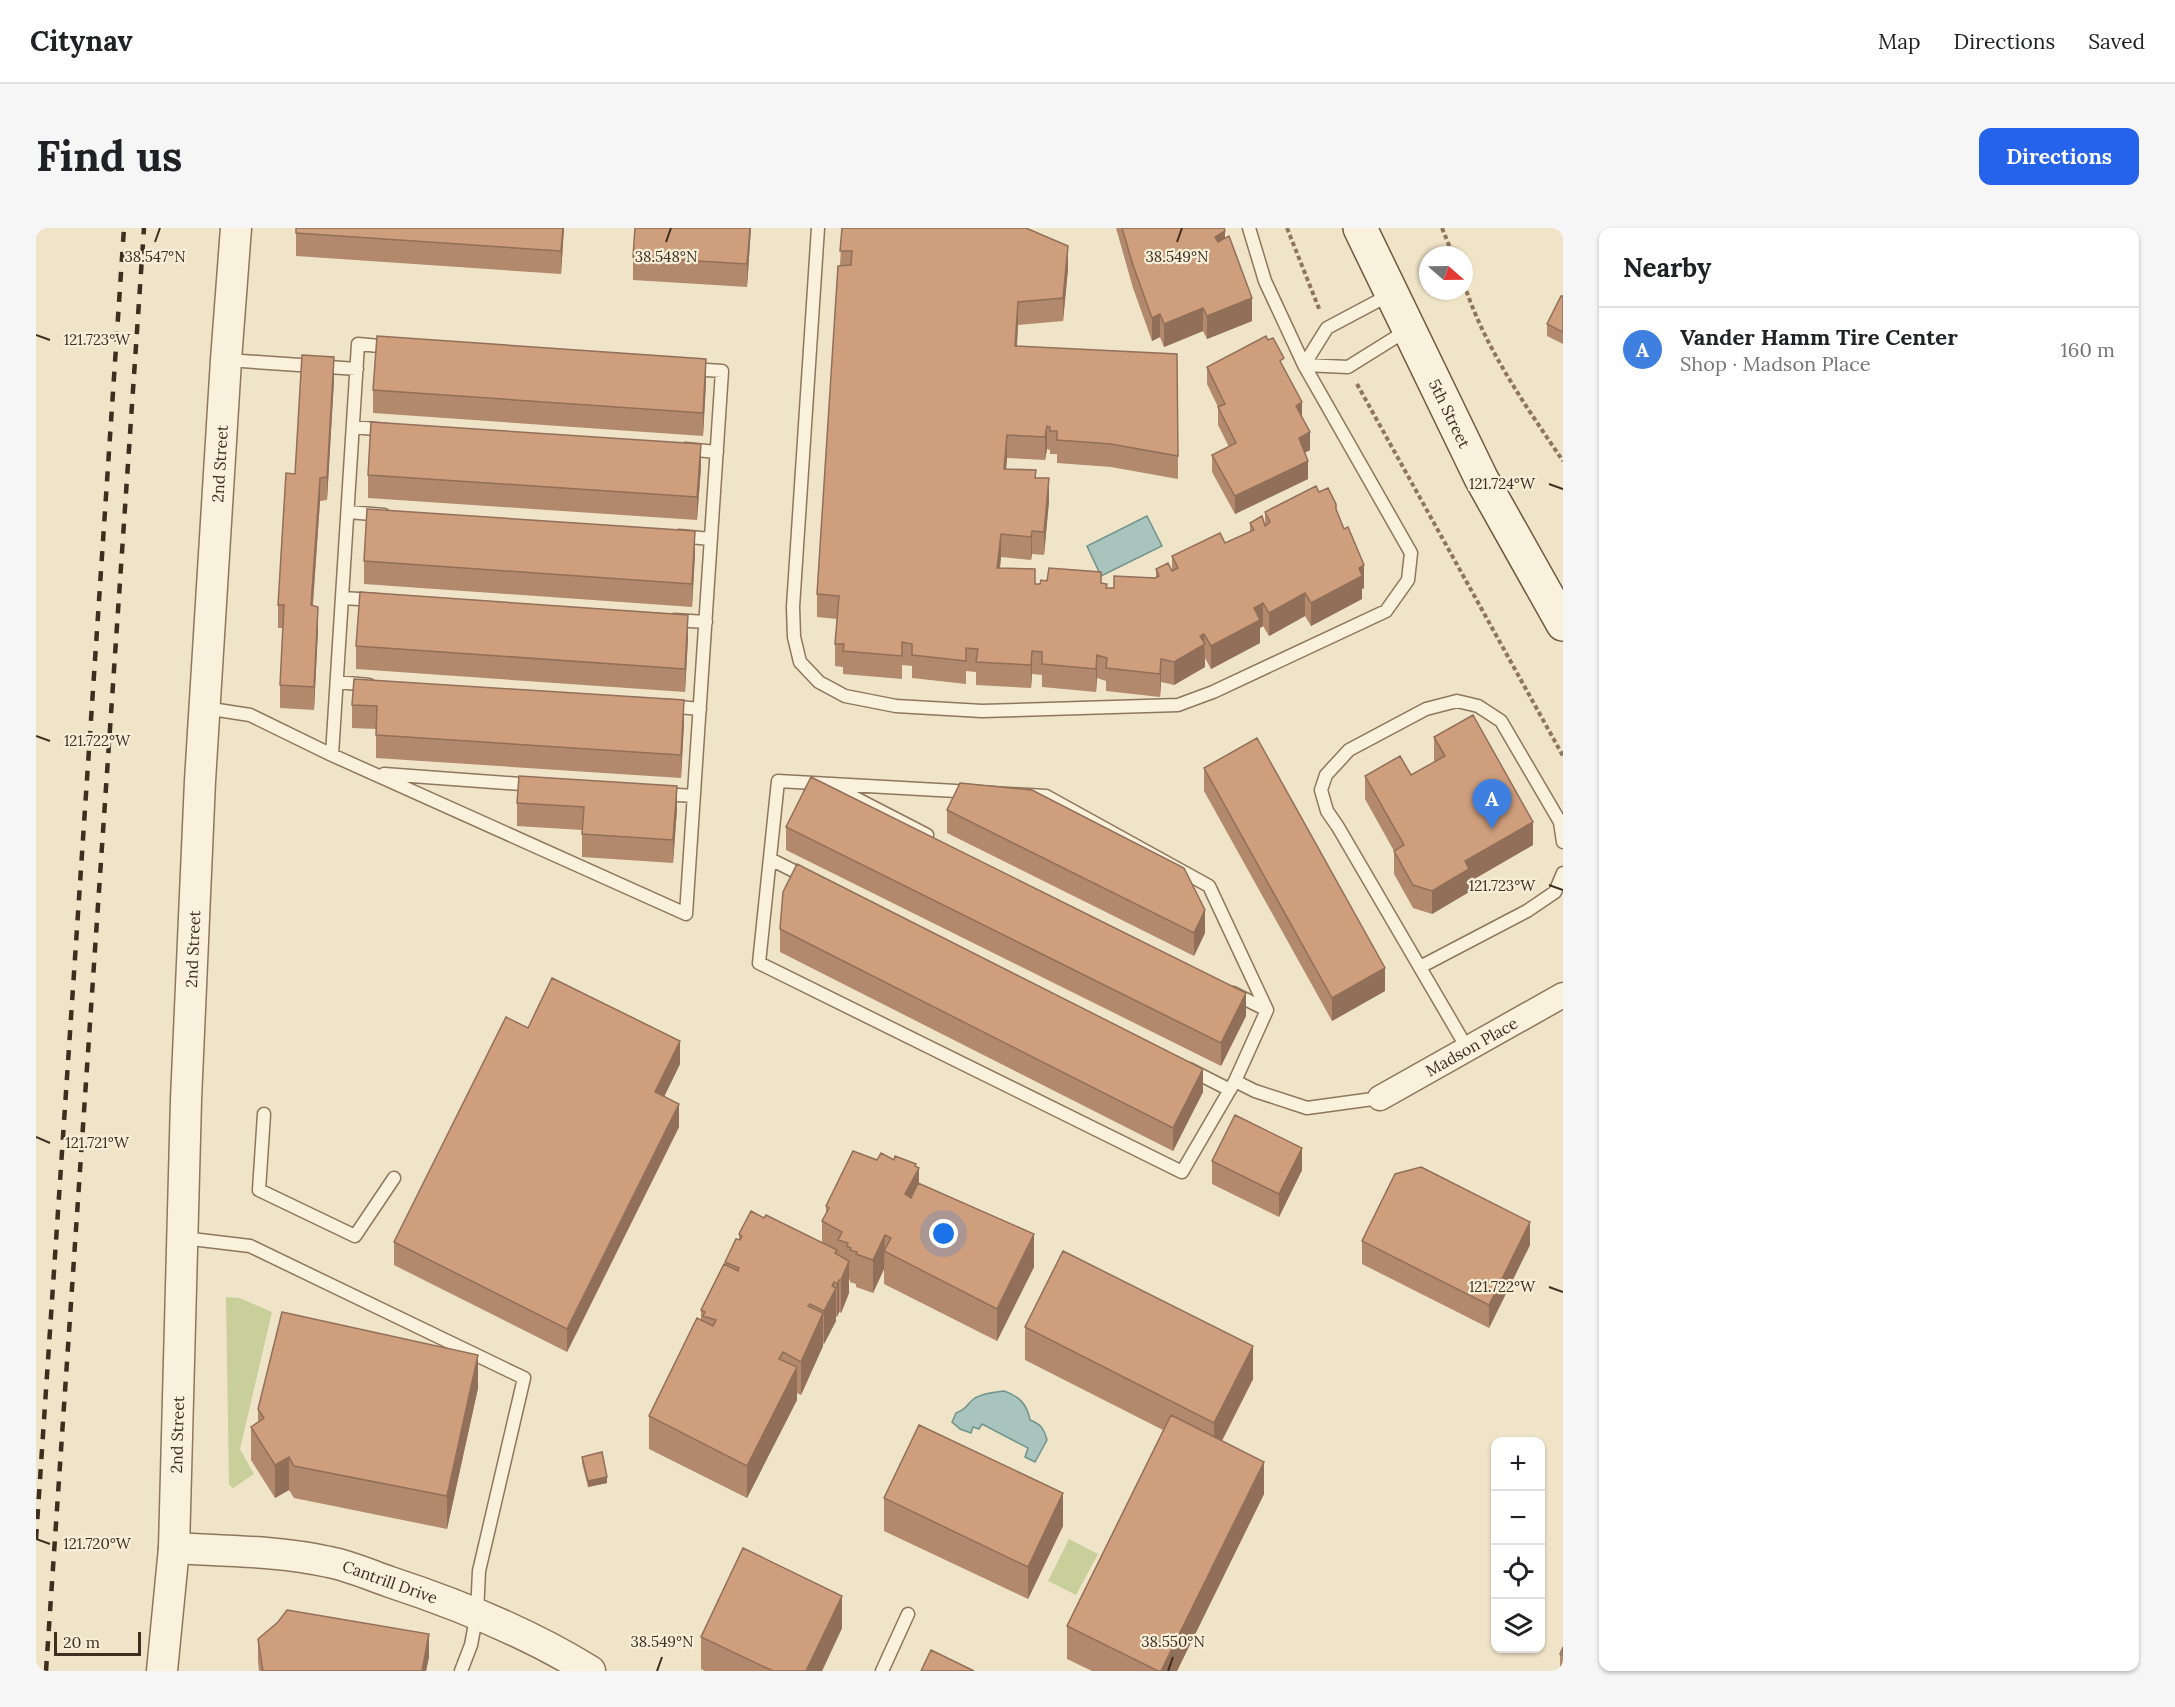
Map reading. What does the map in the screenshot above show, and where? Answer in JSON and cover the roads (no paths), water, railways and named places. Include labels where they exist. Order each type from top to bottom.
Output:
[{"type":"main road","name":"5th Street","points":[[1360,228],[1481,478],[1563,624]]},
{"type":"street","name":"2nd Street","points":[[162,1671],[174,1548],[187,1088],[205,708],[236,228]]},
{"type":"street","name":"Madson Place","points":[[1380,1098],[1563,995]]},
{"type":"street","name":"Cantrill Drive","points":[[174,1548],[266,1554],[331,1562],[477,1613],[553,1648],[590,1671]]},
{"type":"lane","points":[[818,228],[793,607],[794,637],[800,662],[819,682],[845,696],[896,706],[982,711],[1178,705],[1213,692],[1386,611],[1408,580],[1411,553],[1304,365],[1265,281],[1248,228]]},
{"type":"lane","points":[[1304,365],[1327,328],[1392,294]]},
{"type":"lane","points":[[1304,365],[1348,367],[1409,329]]},
{"type":"lane","points":[[332,755],[358,344],[405,348]]},
{"type":"lane","points":[[226,360],[357,369]]},
{"type":"lane","points":[[205,708],[250,715],[332,755],[686,914],[722,371],[675,367]]},
{"type":"lane","points":[[353,427],[400,430]]},
{"type":"lane","points":[[670,448],[717,452]]},
{"type":"lane","points":[[348,512],[395,516]]},
{"type":"lane","points":[[664,535],[711,539]]},
{"type":"lane","points":[[342,598],[389,601]]},
{"type":"lane","points":[[659,619],[706,622]]},
{"type":"lane","points":[[337,682],[384,686]]},
{"type":"lane","points":[[1467,1048],[1327,811],[1321,790],[1326,775],[1350,750],[1426,710],[1457,701],[1478,706],[1501,721],[1560,822],[1563,842]]},
{"type":"lane","points":[[653,705],[700,709]]},
{"type":"lane","points":[[374,774],[552,786]]},
{"type":"lane","points":[[777,781],[1046,796],[1209,886],[1267,1010],[1233,1085],[1182,1172],[759,963],[770,859],[777,781]]},
{"type":"lane","points":[[829,784],[933,838]]},
{"type":"lane","points":[[647,792],[694,796]]},
{"type":"lane","points":[[770,859],[813,880]]},
{"type":"lane","points":[[1420,967],[1527,911],[1555,892],[1563,873]]},
{"type":"lane","points":[[1225,989],[1267,1010]]},
{"type":"lane","points":[[1176,1063],[1233,1085],[1306,1108],[1380,1098]]},
{"type":"lane","points":[[264,1113],[259,1190],[355,1236],[394,1178]]},
{"type":"lane","points":[[182,1238],[250,1246],[524,1378],[479,1571],[477,1613],[471,1645],[461,1671]]},
{"type":"lane","points":[[882,1671],[908,1614]]},
{"type":"water","points":[[1147,516],[1162,546],[1101,576],[1087,546]]},
{"type":"water","points":[[1004,1391],[1022,1401],[1030,1420],[1037,1423],[1045,1433],[1047,1440],[1035,1462],[1025,1457],[1028,1448],[982,1424],[979,1429],[973,1427],[971,1433],[960,1429],[952,1422],[956,1413],[975,1398]]},
{"type":"railway","points":[[36,1539],[124,228]]},
{"type":"railway","points":[[46,1671],[144,228]]},
{"type":"place","name":"Vander Hamm Tire Center","points":[[1492,829]]}]
